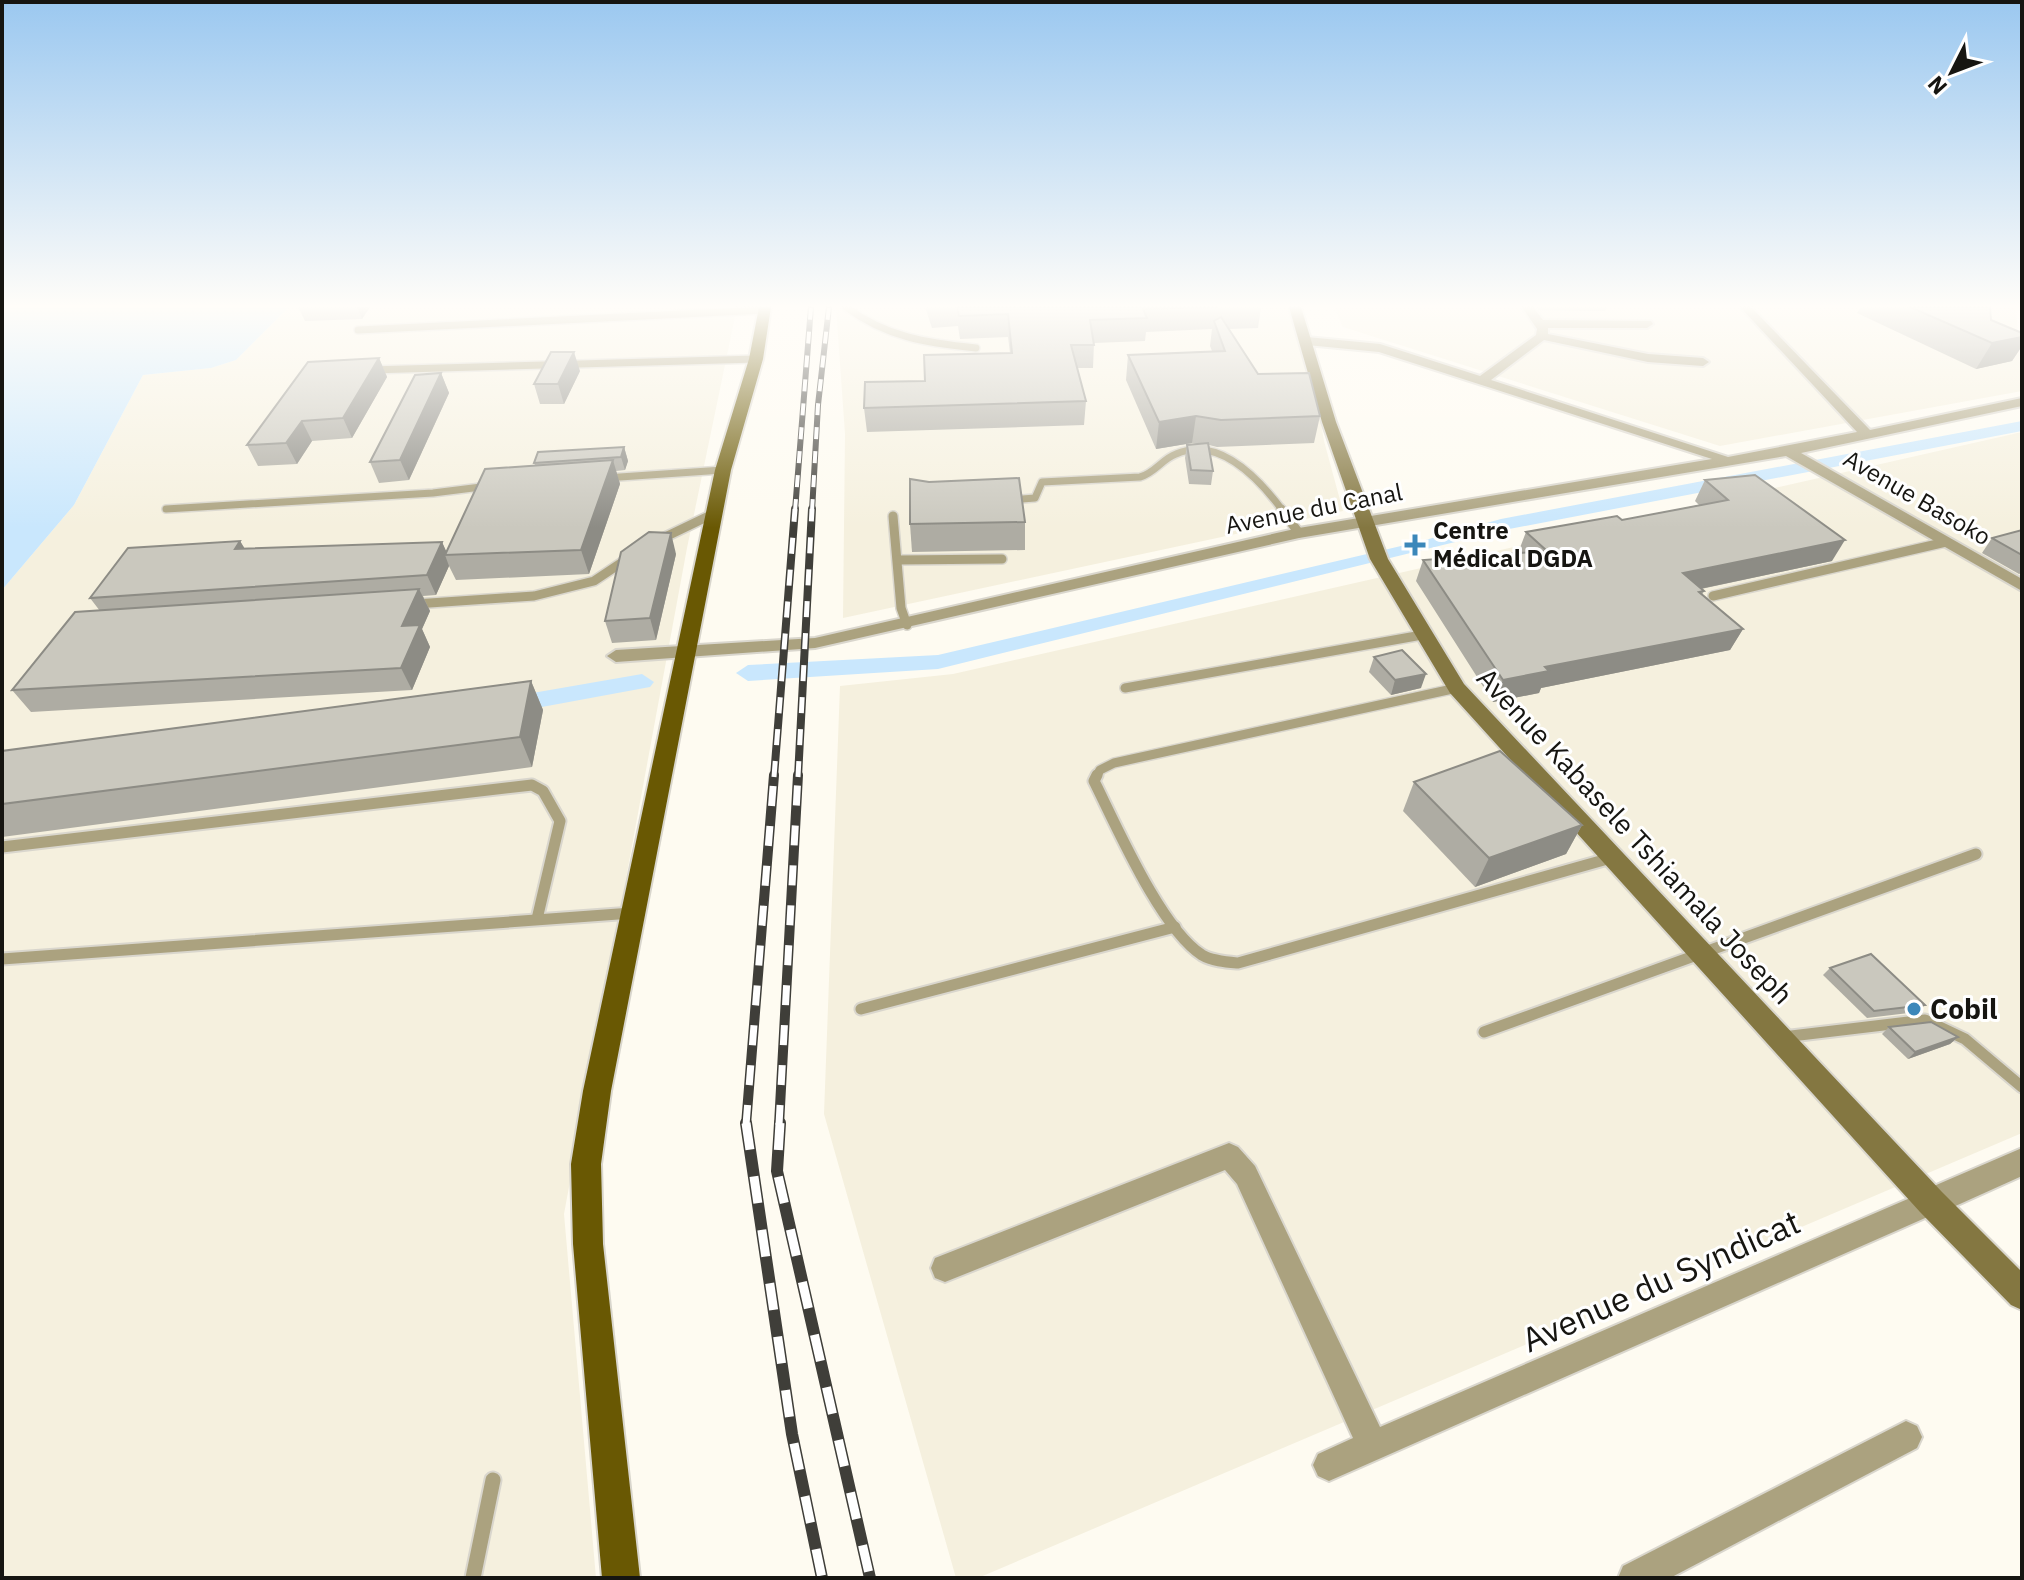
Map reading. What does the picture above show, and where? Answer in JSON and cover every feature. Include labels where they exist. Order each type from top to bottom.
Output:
[{"type":"main road","points":[[621,1578],[588,1244],[586,1164],[723,470],[750,381]]},
{"type":"main road","name":"Avenue Kabasele Tshiamala Joseph","points":[[1318,381],[1329,422],[1376,550],[1422,635],[1457,688],[1493,731],[1931,1202],[2022,1294]]},
{"type":"street","points":[[1481,381],[1726,459]]},
{"type":"street","points":[[1815,381],[1866,434]]},
{"type":"street","name":"Avenue du Canal","points":[[616,656],[687,656],[815,643],[907,625],[1363,520],[1545,494],[1726,459],[1794,454],[1866,434],[2022,402]]},
{"type":"street","name":"Avenue Basoko","points":[[1794,454],[2022,586]]},
{"type":"street","points":[[945,1268],[1229,1156],[1246,1175],[1373,1446]]},
{"type":"street","name":"Avenue du Syndicat","points":[[1329,1465],[2022,1162]]},
{"type":"street","points":[[1635,1578],[1906,1437]]},
{"type":"lane","points":[[994,500],[1035,498],[1042,482],[1138,478],[1157,471],[1173,454],[1196,451],[1221,455],[1257,478],[1299,533]]},
{"type":"lane","points":[[587,479],[723,470]]},
{"type":"lane","points":[[166,509],[433,493],[492,486]]},
{"type":"lane","points":[[650,545],[715,513]]},
{"type":"lane","points":[[893,516],[901,608],[907,625]]},
{"type":"lane","points":[[1713,596],[1946,542]]},
{"type":"lane","points":[[407,605],[534,596],[594,581],[636,553]]},
{"type":"lane","points":[[898,560],[1002,559]]},
{"type":"lane","points":[[1125,688],[1422,635]]},
{"type":"lane","points":[[1457,688],[1114,763],[1100,770],[1094,781],[1175,927],[1200,954],[1219,962],[1238,963],[1613,857]]},
{"type":"lane","points":[[2,847],[517,784],[532,785],[543,791],[560,821],[537,919]]},
{"type":"lane","points":[[1484,1032],[1976,854]]},
{"type":"lane","points":[[2,959],[634,913]]},
{"type":"lane","points":[[861,1009],[1175,927]]},
{"type":"lane","points":[[1780,1038],[1925,1020],[1942,1025],[1967,1040],[2022,1087]]},
{"type":"lane","points":[[473,1578],[493,1480]]},
{"type":"shaded area","points":[[140,381],[722,381],[687,548],[564,1214],[596,1578],[2,1578],[2,590],[74,505]]},
{"type":"shaded area","points":[[841,381],[1314,381],[1324,441],[1343,511],[843,618],[845,434]]},
{"type":"shaded area","points":[[1513,381],[2021,381],[2022,391],[1720,446]]},
{"type":"shaded area","points":[[2022,432],[2022,1133],[978,1578],[956,1578],[824,1114],[840,686],[953,674]]},
{"type":"water","points":[[2,381],[140,381],[74,505],[2,590]]},
{"type":"building","points":[[294,381],[365,381],[343,418],[302,421],[286,443],[247,445]]},
{"type":"building","points":[[412,381],[437,381],[400,460],[370,462]]},
{"type":"building","points":[[536,381],[560,381],[558,384],[534,384]]},
{"type":"building","points":[[1081,381],[1086,401],[864,408],[865,382]]},
{"type":"building","points":[[1140,381],[1311,381],[1320,416],[1221,420],[1196,416],[1159,422]]},
{"type":"building","points":[[1208,443],[1213,471],[1191,470],[1187,445]]},
{"type":"building","points":[[624,447],[621,457],[534,463],[538,452]]},
{"type":"building","points":[[613,460],[581,550],[445,555],[485,469]]},
{"type":"building","points":[[1755,475],[1845,540],[1683,573],[1704,591],[1699,592],[1743,629],[1545,667],[1549,671],[1503,680],[1423,560],[1547,551],[1526,532],[1617,516],[1622,520],[1728,500],[1705,480]]},
{"type":"building","points":[[1019,478],[1025,522],[910,524],[910,479],[929,482]]},
{"type":"building","points":[[2022,530],[2022,555],[1992,538]]},
{"type":"building","points":[[649,532],[671,533],[650,618],[605,621],[621,552]]},
{"type":"building","points":[[240,541],[235,549],[442,542],[427,575],[90,598],[128,548]]},
{"type":"building","points":[[419,589],[402,626],[420,625],[401,668],[12,690],[75,612]]},
{"type":"building","points":[[1402,650],[1426,674],[1395,680],[1374,657]]},
{"type":"building","points":[[531,681],[520,737],[2,804],[2,751]]},
{"type":"building","points":[[1500,751],[1582,825],[1489,858],[1414,782]]},
{"type":"building","points":[[1871,954],[1925,1005],[1874,1011],[1830,968]]},
{"type":"building","points":[[1931,1022],[1958,1037],[1915,1052],[1889,1027]]},
{"type":"waterway","points":[[748,673],[938,662],[1423,547],[1501,525],[2022,426]]},
{"type":"waterway","points":[[504,706],[642,682]]},
{"type":"railway","points":[[795,511],[805,381]]},
{"type":"railway","points":[[812,511],[821,381]]},
{"type":"railway","points":[[774,777],[795,509]]},
{"type":"railway","points":[[798,777],[812,509]]},
{"type":"railway","points":[[746,1124],[774,775]]},
{"type":"railway","points":[[779,1125],[798,775]]},
{"type":"railway","points":[[780,1123],[777,1171],[870,1578]]},
{"type":"railway","points":[[746,1124],[792,1434],[822,1578]]},
{"type":"place","name":"Centre Médical DGDA","points":[[1415,545]]},
{"type":"place","name":"Cobil","points":[[1914,1009]]}]
